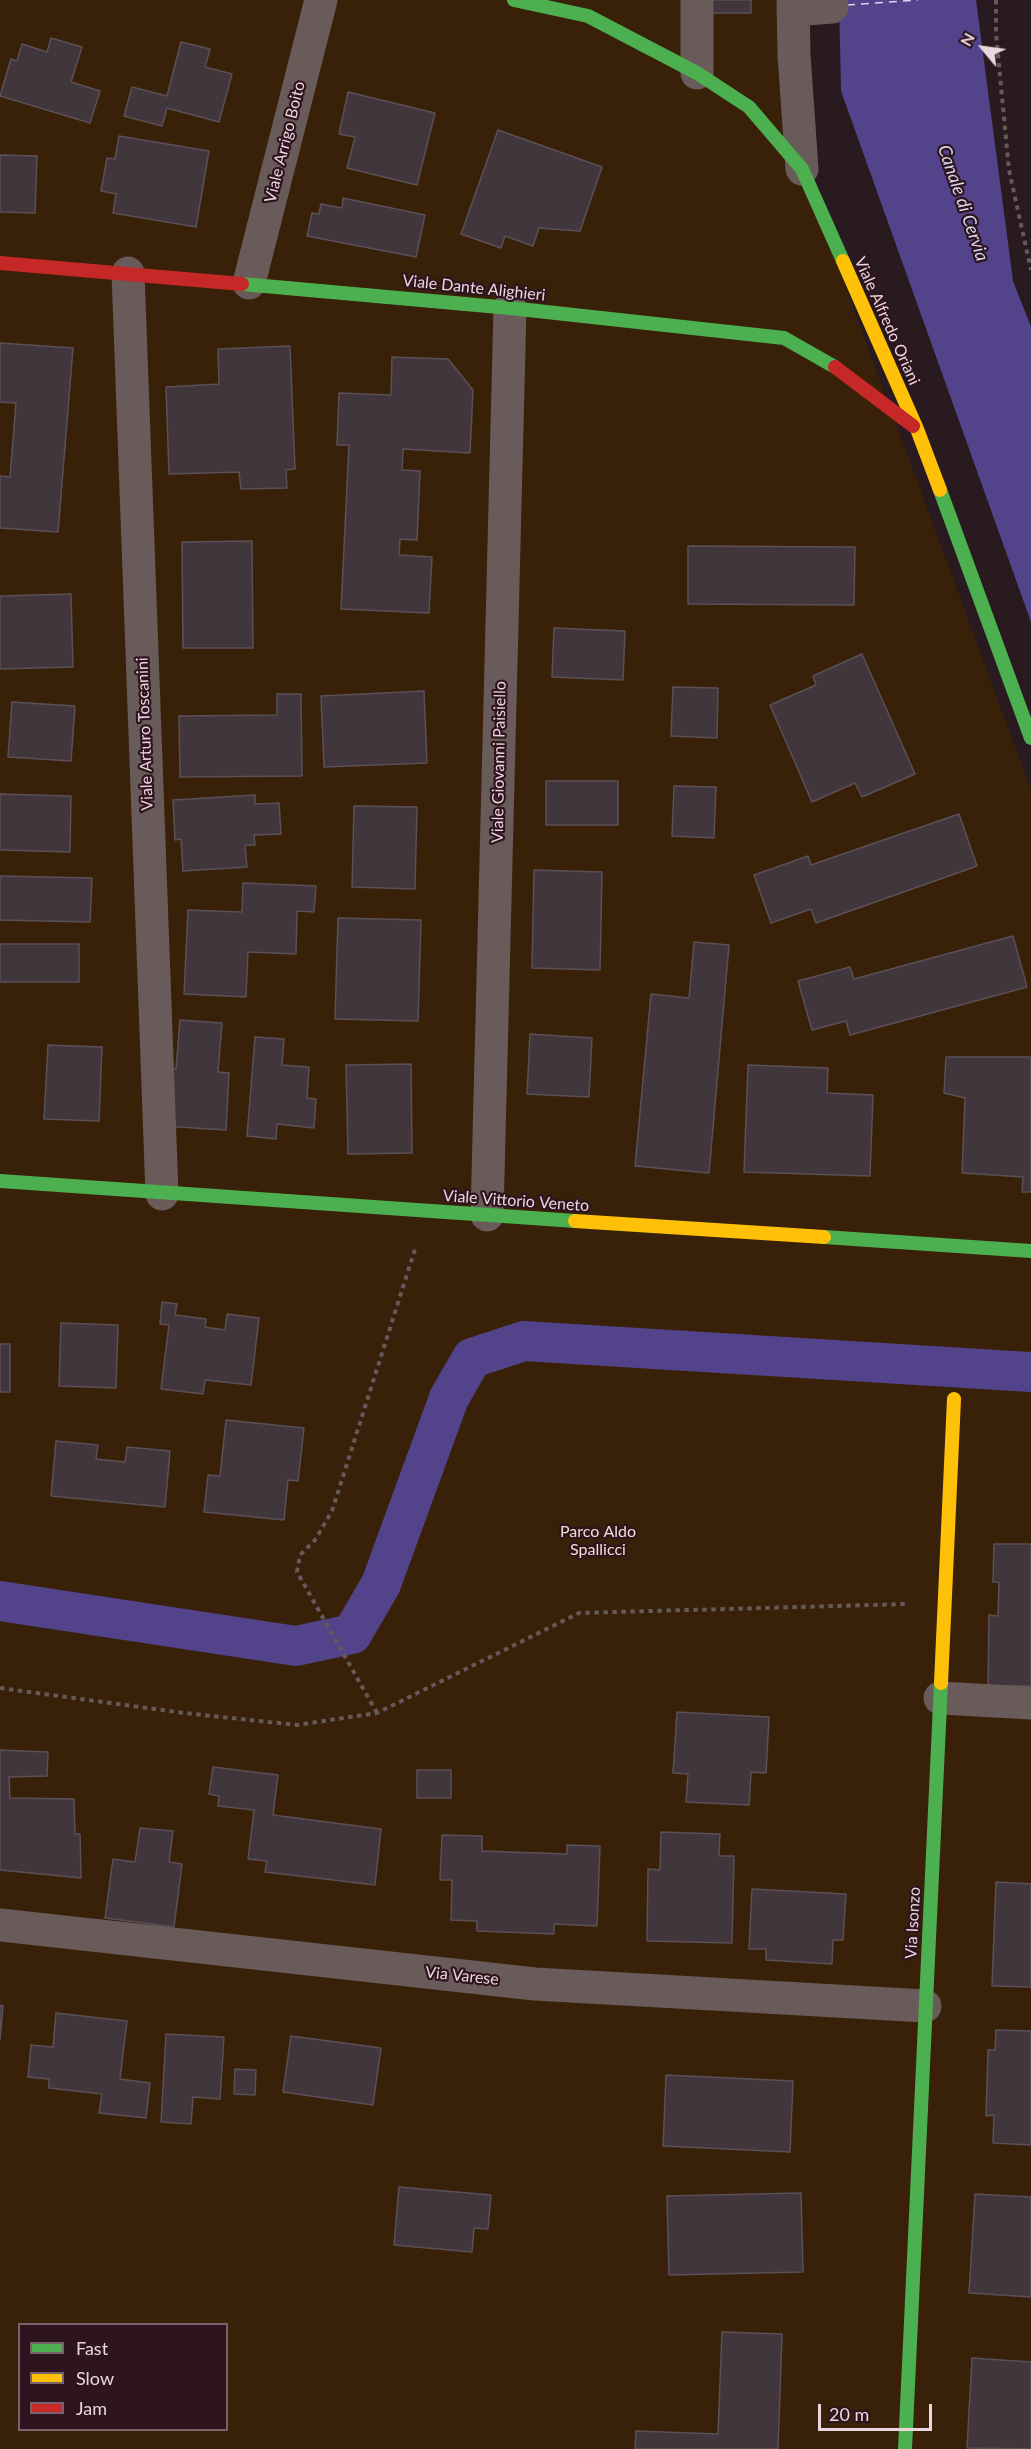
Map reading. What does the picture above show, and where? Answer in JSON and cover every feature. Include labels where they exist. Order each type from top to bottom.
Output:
[{"type":"street","name":"Viale Arrigo Boito","points":[[249,283],[321,0]]},
{"type":"street","name":"Viale Alfredo Oriani","points":[[514,0],[588,16],[697,73],[749,107],[802,169],[917,429],[1031,738]]},
{"type":"street","points":[[697,0],[697,73]]},
{"type":"street","points":[[802,169],[793,5],[831,6]]},
{"type":"street","name":"Viale Dante Alighieri","points":[[0,263],[249,283],[510,308],[784,338],[844,372],[917,429]]},
{"type":"street","name":"Viale Arturo Toscanini","points":[[128,273],[162,1194]]},
{"type":"street","name":"Viale Giovanni Paisiello","points":[[487,1215],[510,308]]},
{"type":"street","name":"Viale Vittorio Veneto","points":[[0,1181],[162,1194],[1031,1251]]},
{"type":"street","name":"Via Isonzo","points":[[905,2449],[954,1399]]},
{"type":"street","points":[[940,1698],[1031,1703]]},
{"type":"street","name":"Via Varese","points":[[0,1925],[535,1984],[925,2006]]},
{"type":"path","points":[[996,0],[996,34],[1009,170],[1031,270]]},
{"type":"path","points":[[376,1713],[297,1572],[300,1555],[315,1540],[332,1510],[412,1261],[424,1211]]},
{"type":"path","points":[[0,1688],[184,1713],[297,1725],[376,1713],[579,1613],[943,1603]]},
{"type":"green space","name":"Parco Aldo Spallicci","points":[[0,0],[780,0],[802,169],[1031,790],[1031,2449],[0,2449]]},
{"type":"water","name":"Canale di Cervia","points":[[839,0],[976,0],[1013,281],[1031,327],[1031,622],[841,91]]},
{"type":"building","points":[[706,0],[751,0],[751,13],[707,13]]},
{"type":"building","points":[[51,38],[82,47],[71,82],[100,91],[90,123],[0,96],[11,59],[17,61],[22,44],[47,52]]},
{"type":"building","points":[[181,42],[210,49],[205,67],[232,74],[219,122],[167,108],[162,126],[124,116],[132,87],[167,96]]},
{"type":"building","points":[[348,92],[435,113],[417,185],[347,168],[355,137],[339,134]]},
{"type":"building","points":[[498,130],[602,167],[580,231],[539,228],[533,246],[505,236],[501,248],[461,234]]},
{"type":"building","points":[[119,136],[209,151],[196,227],[113,213],[116,194],[101,191],[107,158],[115,159]]},
{"type":"building","points":[[0,155],[37,156],[35,213],[0,212]]},
{"type":"building","points":[[343,198],[425,215],[416,257],[307,236],[312,213],[319,214],[321,204],[342,208]]},
{"type":"building","points":[[0,343],[73,348],[58,532],[0,528],[0,476],[10,477],[16,403],[0,402]]},
{"type":"building","points":[[290,346],[295,469],[286,470],[287,488],[241,489],[239,472],[169,474],[166,387],[219,384],[218,349]]},
{"type":"building","points":[[392,357],[448,359],[473,390],[470,453],[403,449],[402,470],[420,471],[417,540],[400,539],[399,555],[432,557],[429,613],[341,609],[349,445],[337,445],[339,393],[391,395]]},
{"type":"building","points":[[252,541],[253,648],[183,648],[182,542]]},
{"type":"building","points":[[688,546],[855,547],[854,605],[688,604]]},
{"type":"building","points":[[71,594],[73,667],[0,669],[0,596]]},
{"type":"building","points":[[554,628],[625,631],[623,680],[552,677]]},
{"type":"building","points":[[862,654],[915,774],[862,797],[855,783],[812,802],[770,705],[816,685],[813,676]]},
{"type":"building","points":[[673,687],[718,688],[717,738],[671,736]]},
{"type":"building","points":[[424,691],[427,763],[324,767],[321,696]]},
{"type":"building","points":[[277,694],[301,694],[302,776],[180,777],[179,716],[277,715]]},
{"type":"building","points":[[12,702],[75,706],[71,761],[8,757]]},
{"type":"building","points":[[546,781],[618,781],[618,825],[546,825]]},
{"type":"building","points":[[674,786],[716,787],[714,838],[672,836]]},
{"type":"building","points":[[0,794],[71,796],[70,852],[0,850]]},
{"type":"building","points":[[255,795],[255,804],[279,803],[281,834],[254,835],[255,845],[245,845],[247,867],[183,871],[181,839],[175,840],[173,800]]},
{"type":"building","points":[[354,806],[417,807],[415,889],[352,887]]},
{"type":"building","points":[[959,814],[977,866],[816,923],[811,909],[771,923],[754,875],[808,856],[811,865]]},
{"type":"building","points":[[534,870],[602,872],[600,970],[532,968]]},
{"type":"building","points":[[0,876],[92,878],[90,922],[0,920]]},
{"type":"building","points":[[243,883],[316,886],[314,912],[297,911],[296,954],[248,952],[246,997],[184,994],[188,910],[242,912]]},
{"type":"building","points":[[338,918],[421,920],[418,1021],[335,1019]]},
{"type":"building","points":[[1013,936],[1027,987],[850,1035],[846,1021],[812,1030],[798,981],[850,967],[854,979]]},
{"type":"building","points":[[694,942],[729,945],[709,1173],[635,1166],[651,994],[689,998]]},
{"type":"building","points":[[0,944],[79,944],[79,982],[0,982]]},
{"type":"building","points":[[180,1020],[222,1023],[218,1072],[229,1073],[226,1130],[163,1126],[168,1068],[176,1069]]},
{"type":"building","points":[[530,1034],[592,1038],[589,1097],[527,1094]]},
{"type":"building","points":[[255,1037],[284,1039],[282,1065],[309,1067],[307,1098],[316,1099],[314,1128],[277,1124],[276,1139],[247,1136]]},
{"type":"building","points":[[48,1045],[102,1047],[99,1121],[44,1119]]},
{"type":"building","points":[[946,1057],[1031,1057],[1031,1192],[1022,1192],[1023,1177],[962,1173],[965,1098],[944,1093]]},
{"type":"building","points":[[411,1064],[412,1153],[348,1154],[346,1065]]},
{"type":"building","points":[[748,1065],[828,1068],[827,1093],[873,1095],[870,1176],[744,1172]]},
{"type":"building","points":[[162,1302],[177,1304],[175,1315],[206,1319],[205,1327],[225,1330],[227,1314],[259,1318],[251,1385],[205,1380],[203,1394],[161,1389],[169,1325],[160,1324]]},
{"type":"building","points":[[61,1323],[118,1325],[116,1388],[59,1386]]},
{"type":"building","points":[[0,1344],[10,1344],[10,1392],[0,1392]]},
{"type":"building","points":[[226,1420],[304,1428],[298,1481],[288,1480],[284,1520],[204,1512],[208,1475],[220,1476]]},
{"type":"building","points":[[56,1441],[98,1445],[96,1459],[125,1462],[127,1447],[170,1451],[165,1507],[51,1496]]},
{"type":"building","points":[[994,1544],[1031,1544],[1031,1686],[988,1686],[989,1615],[998,1616],[999,1582],[993,1582]]},
{"type":"building","points":[[677,1712],[769,1717],[766,1773],[751,1772],[749,1805],[686,1802],[688,1774],[673,1773]]},
{"type":"building","points":[[0,1750],[48,1752],[47,1776],[9,1777],[10,1798],[74,1799],[75,1834],[80,1834],[81,1878],[0,1870]]},
{"type":"building","points":[[213,1767],[278,1775],[273,1815],[381,1829],[375,1885],[265,1872],[267,1861],[248,1859],[254,1810],[218,1806],[219,1796],[209,1794]]},
{"type":"building","points":[[417,1770],[451,1770],[451,1798],[417,1798]]},
{"type":"building","points":[[140,1828],[173,1831],[169,1862],[182,1864],[174,1927],[105,1918],[113,1859],[135,1862]]},
{"type":"building","points":[[661,1832],[720,1834],[719,1856],[734,1856],[732,1943],[647,1941],[648,1869],[660,1870]]},
{"type":"building","points":[[442,1835],[482,1836],[482,1851],[567,1854],[567,1845],[600,1846],[597,1926],[554,1924],[554,1934],[477,1931],[477,1921],[451,1920],[452,1880],[440,1880]]},
{"type":"building","points":[[996,1882],[1031,1884],[1031,1987],[992,1986]]},
{"type":"building","points":[[752,1889],[846,1894],[843,1940],[833,1940],[832,1964],[766,1960],[766,1949],[749,1949]]},
{"type":"building","points":[[0,2005],[3,2006],[0,2040]]},
{"type":"building","points":[[56,2013],[127,2021],[120,2079],[150,2083],[146,2118],[99,2113],[102,2094],[49,2088],[49,2079],[28,2077],[31,2045],[53,2047]]},
{"type":"building","points":[[996,2030],[1031,2031],[1031,2145],[993,2143],[994,2115],[986,2116],[988,2050],[995,2050]]},
{"type":"building","points":[[166,2034],[224,2037],[220,2099],[193,2097],[191,2124],[161,2122]]},
{"type":"building","points":[[291,2036],[381,2048],[373,2105],[283,2092]]},
{"type":"building","points":[[235,2069],[256,2070],[255,2095],[234,2094]]},
{"type":"building","points":[[666,2075],[793,2081],[790,2152],[663,2146]]},
{"type":"building","points":[[399,2187],[491,2195],[488,2229],[474,2228],[472,2252],[394,2245]]},
{"type":"building","points":[[801,2193],[803,2272],[669,2275],[667,2196]]},
{"type":"building","points":[[975,2194],[1031,2197],[1031,2297],[969,2293]]},
{"type":"building","points":[[722,2332],[782,2334],[778,2449],[635,2449],[636,2431],[718,2434]]},
{"type":"building","points":[[972,2358],[1031,2362],[1031,2449],[967,2448]]},
{"type":"waterway","points":[[0,1601],[296,1646],[352,1634],[381,1584],[449,1398],[472,1358],[524,1341],[1031,1372]]},
{"type":"ferry route","points":[[847,5],[918,0]]},
{"type":"traffic: fast","points":[[514,0],[588,16],[697,73],[749,107],[802,169],[843,261]]},
{"type":"traffic: fast","points":[[242,284],[510,308],[784,338],[835,367]]},
{"type":"traffic: fast","points":[[940,490],[1031,738]]},
{"type":"traffic: fast","points":[[0,1181],[575,1221]]},
{"type":"traffic: fast","points":[[824,1237],[1031,1251]]},
{"type":"traffic: fast","points":[[905,2449],[941,1683]]},
{"type":"traffic: slow","points":[[843,261],[917,429],[940,490]]},
{"type":"traffic: slow","points":[[575,1221],[824,1237]]},
{"type":"traffic: slow","points":[[941,1683],[954,1399]]},
{"type":"traffic: jam","points":[[0,263],[242,284]]},
{"type":"traffic: jam","points":[[835,367],[913,426]]}]
